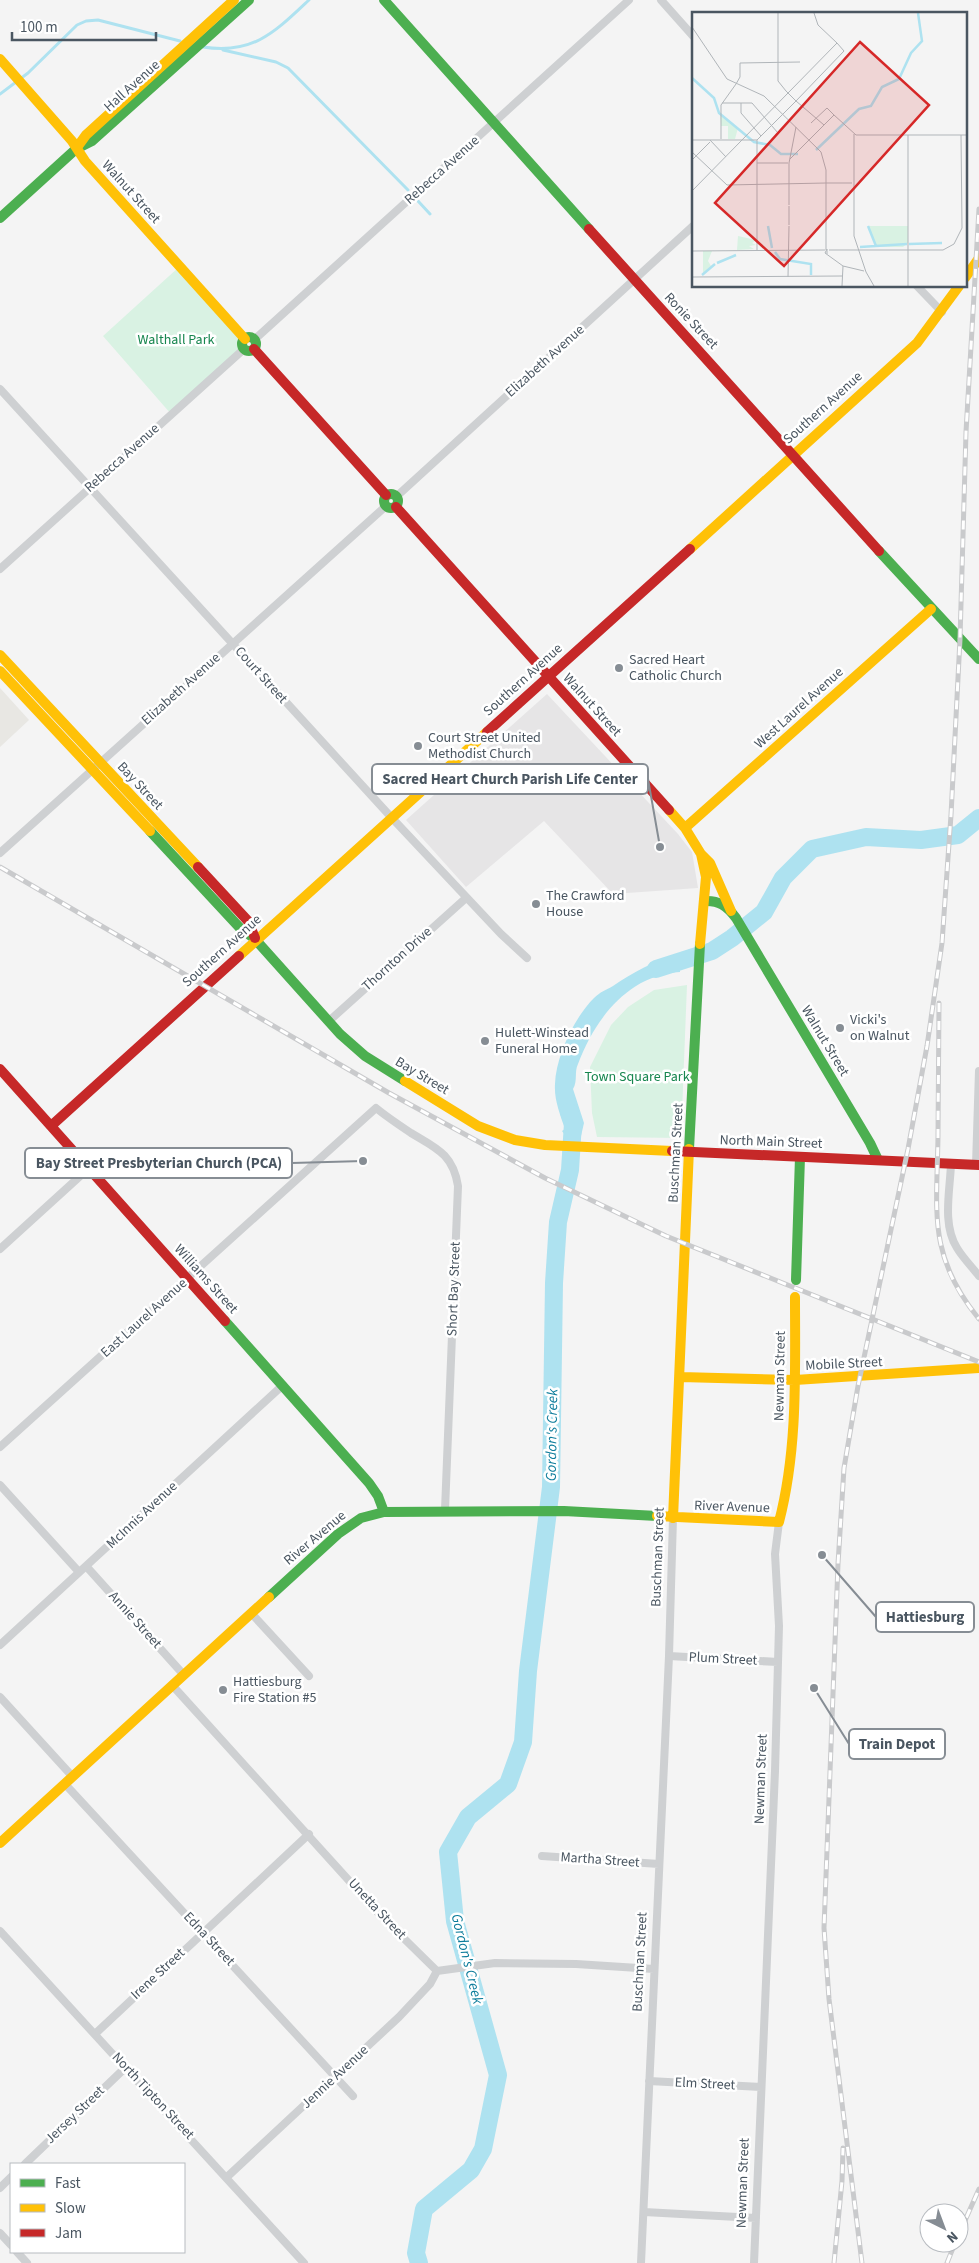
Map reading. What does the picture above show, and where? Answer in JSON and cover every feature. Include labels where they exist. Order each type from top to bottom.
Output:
[{"type":"street","name":"Hall Avenue","points":[[76,150],[86,135],[234,0]]},
{"type":"street","name":"Hall Avenue","points":[[0,218],[76,150],[92,141],[249,0]]},
{"type":"street","name":"Ronie Street","points":[[384,0],[931,609],[979,659]]},
{"type":"street","name":"Rebecca Avenue","points":[[0,569],[629,0]]},
{"type":"street","points":[[661,0],[692,35]]},
{"type":"street","name":"Walnut Street","points":[[0,59],[24,85],[76,150],[685,828],[700,854],[714,870],[733,914],[870,1143],[878,1160]]},
{"type":"street","name":"Elizabeth Avenue","points":[[0,853],[692,227]]},
{"type":"street","points":[[966,277],[978,259]]},
{"type":"street","points":[[919,288],[942,312]]},
{"type":"street","name":"Southern Avenue","points":[[51,1126],[255,939],[917,342],[959,288]]},
{"type":"street","name":"Court Street","points":[[0,388],[391,817],[466,898],[527,958]]},
{"type":"street","name":"West Laurel Avenue","points":[[685,828],[931,609]]},
{"type":"street","name":"Bay Street","points":[[0,655],[95,767]]},
{"type":"street","name":"Bay Street","points":[[0,671],[248,921],[255,939],[328,1021],[364,1056],[478,1126],[515,1140],[562,1146]]},
{"type":"street","name":"Buschman Street","points":[[641,2263],[669,1656],[673,1518],[681,1377],[697,978],[706,877],[700,854]]},
{"type":"street","name":"Thornton Drive","points":[[328,1021],[466,898]]},
{"type":"street","points":[[704,901],[717,900],[733,914]]},
{"type":"street","name":"Williams Street","points":[[0,1069],[369,1482],[378,1496],[384,1512]]},
{"type":"street","points":[[978,1165],[979,1071]]},
{"type":"street","name":"East Laurel Avenue","points":[[0,1447],[376,1108]]},
{"type":"street","name":"Short Bay Street","points":[[376,1108],[442,1152],[452,1164],[457,1178],[445,1510]]},
{"type":"street","name":"North Main Street","points":[[562,1146],[978,1165]]},
{"type":"street","points":[[796,1280],[800,1157]]},
{"type":"street","points":[[951,1164],[948,1215],[950,1229],[958,1250],[979,1276]]},
{"type":"street","points":[[0,1249],[89,1168]]},
{"type":"street","name":"Newman Street","points":[[754,2263],[778,1662],[779,1626],[775,1554],[779,1522],[790,1480],[795,1298]]},
{"type":"street","name":"Mobile Street","points":[[681,1377],[794,1380],[979,1368]]},
{"type":"street","name":"McInnis Avenue","points":[[0,1645],[283,1386]]},
{"type":"street","points":[[0,1485],[79,1572]]},
{"type":"street","name":"River Avenue","points":[[0,1843],[183,1674],[348,1526],[366,1516],[384,1512],[445,1510],[564,1511],[779,1522]]},
{"type":"street","name":"Annie Street","points":[[86,1566],[183,1674]]},
{"type":"street","points":[[251,1613],[309,1676]]},
{"type":"street","name":"Plum Street","points":[[669,1656],[778,1662]]},
{"type":"street","name":"Unetta Street","points":[[172,1685],[309,1834],[381,1916],[437,1971]]},
{"type":"street","name":"Edna Street","points":[[0,1697],[68,1780],[203,1932],[353,2096]]},
{"type":"street","name":"Irene Street","points":[[95,2034],[309,1834]]},
{"type":"street","name":"Martha Street","points":[[542,1856],[659,1864]]},
{"type":"street","name":"North Tipton Street","points":[[0,1931],[227,2176],[304,2263]]},
{"type":"street","points":[[437,1971],[446,1968],[495,1963],[576,1964],[654,1969]]},
{"type":"street","name":"Jennie Avenue","points":[[227,2176],[399,2017],[430,1984],[437,1971]]},
{"type":"street","name":"Jersey Street","points":[[26,2163],[126,2067]]},
{"type":"street","name":"Elm Street","points":[[649,2080],[761,2087]]},
{"type":"street","points":[[0,2188],[10,2178]]},
{"type":"street","points":[[644,2212],[756,2218]]},
{"type":"street","points":[[0,2233],[10,2244]]},
{"type":"street","points":[[18,2253],[28,2263]]},
{"type":"shaded area","points":[[0,688],[29,720],[0,747]]},
{"type":"shaded area","points":[[547,694],[678,834],[692,852],[698,888],[613,894],[544,821],[466,887],[406,820]]},
{"type":"green space","name":"Walthall Park","points":[[179,267],[244,341],[243,347],[171,414],[103,336]]},
{"type":"green space","name":"Town Square Park","points":[[687,985],[681,1138],[597,1137],[592,1113],[590,1067],[611,1025],[628,1007],[654,990]]},
{"type":"water","points":[[679,956],[680,972],[661,975],[645,981],[629,991],[616,1002],[594,1031],[577,1067],[573,1089],[584,1123],[581,1136],[565,1135],[562,1131],[565,1129],[555,1096],[556,1073],[567,1038],[580,1016],[594,998],[629,976],[661,960]]},
{"type":"waterway","points":[[203,47],[221,49],[236,48],[250,44],[274,31],[309,0]]},
{"type":"waterway","points":[[0,94],[28,73],[77,25],[86,21],[98,20],[180,41]]},
{"type":"waterway","points":[[223,50],[276,62],[288,68],[408,190]]},
{"type":"waterway","points":[[418,201],[430,214]]},
{"type":"waterway","name":"Gordon's Creek","points":[[656,969],[712,951],[732,938],[764,912],[783,878],[812,849],[866,837],[921,840],[958,835],[979,818]]},
{"type":"waterway","name":"Gordon's Creek","points":[[419,2263],[416,2253],[424,2209],[471,2170],[483,2149],[498,2075],[455,1921],[448,1852],[468,1817],[508,1784],[523,1742],[528,1671],[551,1487],[554,1283],[558,1222],[570,1170],[573,1123],[569,1112]]},
{"type":"railway","points":[[862,2263],[829,1999],[824,1928],[838,1564],[844,1468],[858,1386],[908,1149],[927,1046],[942,943],[960,639],[966,432],[979,209]]},
{"type":"railway","points":[[0,867],[389,1093],[545,1178],[666,1236],[979,1362]]},
{"type":"railway","points":[[939,1003],[937,1188],[939,1232],[943,1253],[951,1274],[962,1296],[979,1319]]},
{"type":"railway","points":[[834,2263],[842,2181],[843,2148]]},
{"type":"railway","points":[[969,2212],[979,2189]]},
{"type":"railway","points":[[947,2263],[951,2253]]},
{"type":"traffic: fast","points":[[0,218],[76,149],[92,141],[249,0]]},
{"type":"traffic: fast","points":[[384,0],[589,229]]},
{"type":"traffic: fast","points":[[249,337],[254,339],[256,344],[254,349],[249,351],[244,349],[242,344],[244,339],[249,337]]},
{"type":"traffic: fast","points":[[388,494],[394,494],[398,501],[394,508],[388,508],[384,504],[384,498],[388,494]]},
{"type":"traffic: fast","points":[[879,551],[979,659]]},
{"type":"traffic: fast","points":[[150,831],[240,928],[255,939],[340,1034],[365,1056],[405,1081]]},
{"type":"traffic: fast","points":[[704,901],[722,905],[736,918],[870,1143],[878,1160]]},
{"type":"traffic: fast","points":[[689,1149],[700,944]]},
{"type":"traffic: fast","points":[[796,1280],[800,1157]]},
{"type":"traffic: fast","points":[[225,1321],[369,1483],[378,1496],[384,1512]]},
{"type":"traffic: fast","points":[[269,1597],[338,1534],[361,1518],[384,1512],[564,1511],[657,1516]]},
{"type":"traffic: slow","points":[[78,146],[86,135],[234,0]]},
{"type":"traffic: slow","points":[[0,59],[72,141],[85,161],[245,339]]},
{"type":"traffic: slow","points":[[966,277],[979,258]]},
{"type":"traffic: slow","points":[[690,549],[917,343],[958,288]]},
{"type":"traffic: slow","points":[[685,828],[931,609]]},
{"type":"traffic: slow","points":[[0,655],[198,867]]},
{"type":"traffic: slow","points":[[0,671],[150,831]]},
{"type":"traffic: slow","points":[[239,956],[487,732]]},
{"type":"traffic: slow","points":[[669,810],[685,828],[701,854],[710,863],[731,911]]},
{"type":"traffic: slow","points":[[700,944],[706,877],[701,854]]},
{"type":"traffic: slow","points":[[405,1081],[478,1126],[515,1140],[545,1145],[672,1151]]},
{"type":"traffic: slow","points":[[673,1518],[689,1149]]},
{"type":"traffic: slow","points":[[657,1516],[779,1522],[790,1467],[792,1439],[795,1382],[795,1297]]},
{"type":"traffic: slow","points":[[681,1377],[795,1380],[979,1368]]},
{"type":"traffic: slow","points":[[0,1843],[269,1597]]},
{"type":"traffic: jam","points":[[589,229],[879,551]]},
{"type":"traffic: jam","points":[[254,349],[386,495]]},
{"type":"traffic: jam","points":[[396,507],[669,810]]},
{"type":"traffic: jam","points":[[487,732],[690,549]]},
{"type":"traffic: jam","points":[[198,867],[248,921],[255,938]]},
{"type":"traffic: jam","points":[[51,1126],[239,956]]},
{"type":"traffic: jam","points":[[0,1069],[225,1321]]},
{"type":"traffic: jam","points":[[672,1151],[979,1165]]},
{"type":"place","name":"Sacred Heart Catholic Church","points":[[619,668]]},
{"type":"place","name":"Court Street United Methodist Church","points":[[418,746]]},
{"type":"place","name":"Sacred Heart Church Parish Life Center","points":[[660,847]]},
{"type":"place","name":"The Crawford House","points":[[536,904]]},
{"type":"place","name":"Vicki's on Walnut","points":[[840,1028]]},
{"type":"place","name":"Hulett-Winstead Funeral Home","points":[[485,1041]]},
{"type":"place","name":"Bay Street Presbyterian Church (PCA)","points":[[363,1161]]},
{"type":"place","name":"Hattiesburg","points":[[822,1555]]},
{"type":"place","name":"Train Depot","points":[[814,1688]]},
{"type":"place","name":"Hattiesburg Fire Station #5","points":[[223,1690]]}]
